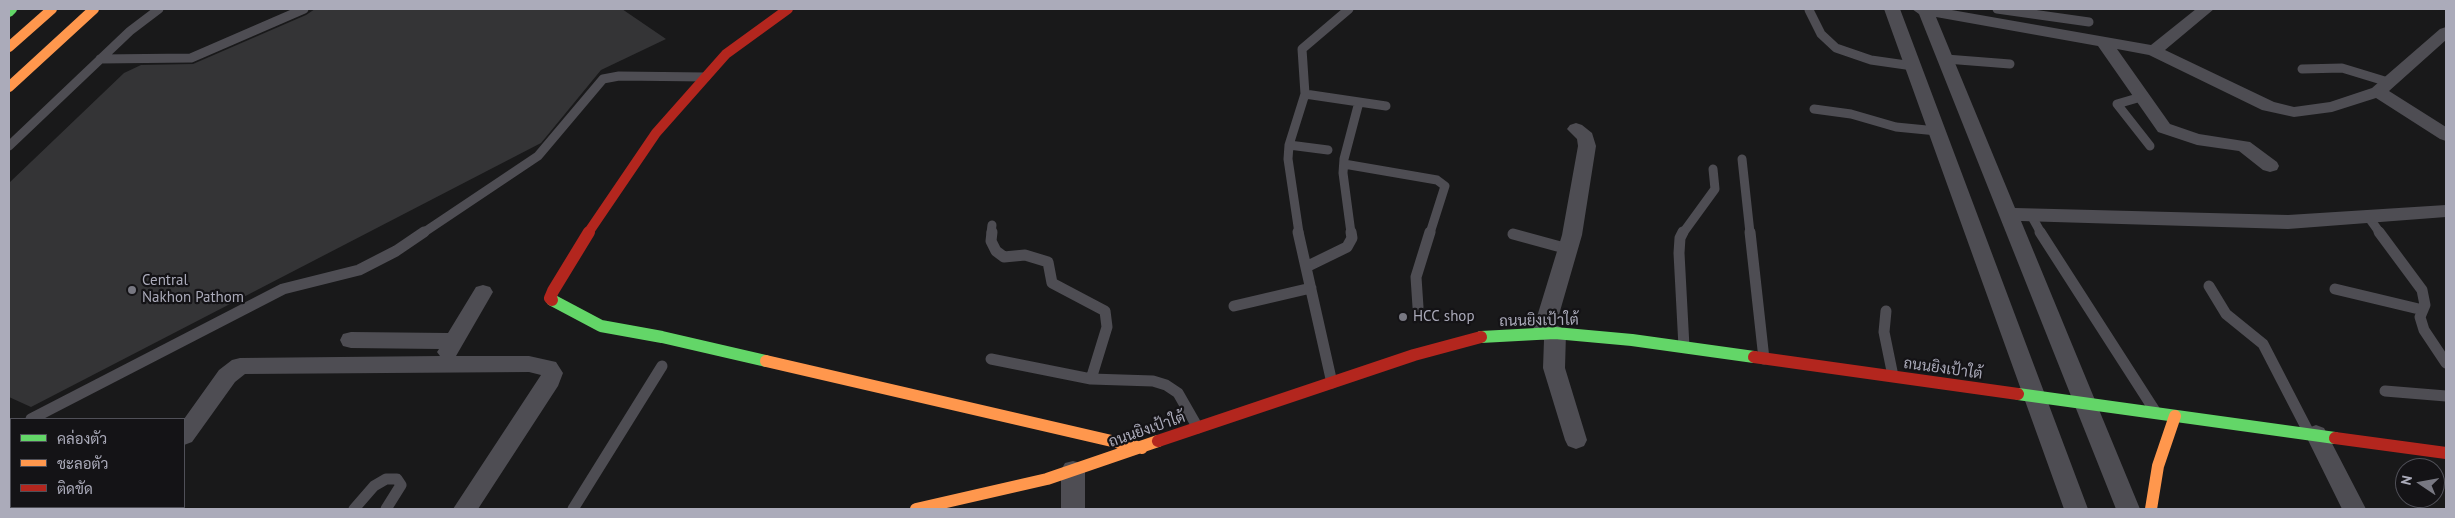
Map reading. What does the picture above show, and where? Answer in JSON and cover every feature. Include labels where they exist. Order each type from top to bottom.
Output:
[{"type":"main road","points":[[9,12],[12,9]]},
{"type":"main road","points":[[9,47],[52,9]]},
{"type":"main road","points":[[9,87],[94,9]]},
{"type":"main road","points":[[788,9],[726,54],[656,133],[603,208],[550,298],[556,304],[602,326],[662,337],[1143,448]]},
{"type":"main road","name":"ถนนยิงเป้าใต้","points":[[916,509],[1047,479],[1414,355],[1478,337],[1549,333],[1684,347],[2446,453]]},
{"type":"main road","points":[[2151,509],[2158,466],[2175,416]]},
{"type":"street","points":[[1892,9],[2076,509]]},
{"type":"street","points":[[1920,9],[2154,51],[2280,111],[2309,111],[2332,107],[2383,87],[2446,32]]},
{"type":"street","points":[[1925,9],[2010,214],[2128,509]]},
{"type":"street","points":[[2154,51],[2206,9]]},
{"type":"street","points":[[2103,41],[2158,122],[2171,131],[2197,139],[2244,146],[2270,166]]},
{"type":"street","points":[[2383,87],[2446,135]]},
{"type":"street","points":[[1576,129],[1586,137],[1587,146],[1568,250],[1549,333],[1554,368],[1576,440]]},
{"type":"street","points":[[2010,214],[2279,222],[2446,211]]},
{"type":"street","points":[[440,364],[456,341],[484,292]]},
{"type":"street","points":[[351,340],[456,341]]},
{"type":"street","points":[[185,435],[227,376],[240,366],[529,364],[548,368],[552,373],[550,380],[465,509]]},
{"type":"street","points":[[2313,434],[2354,509]]},
{"type":"street","points":[[1073,470],[1073,509]]},
{"type":"lane","points":[[9,146],[130,31],[159,9]]},
{"type":"lane","points":[[100,59],[191,58],[304,9]]},
{"type":"lane","points":[[1332,383],[1306,267],[1290,178],[1289,145],[1305,94],[1302,49],[1349,9]]},
{"type":"lane","points":[[1997,9],[2089,22]]},
{"type":"lane","points":[[1809,10],[1820,34],[1836,48],[1871,60],[1914,66]]},
{"type":"lane","points":[[1946,59],[2010,64]]},
{"type":"lane","points":[[2302,69],[2342,68],[2383,87]]},
{"type":"lane","points":[[33,418],[283,289],[359,270],[396,251],[538,156],[603,79],[610,76],[706,77]]},
{"type":"lane","points":[[1305,94],[1386,106]]},
{"type":"lane","points":[[2141,97],[2117,104],[2150,146]]},
{"type":"lane","points":[[1306,267],[1347,247],[1352,238],[1344,164],[1359,102]]},
{"type":"lane","points":[[1814,109],[1851,114],[1896,126],[1938,130]]},
{"type":"lane","points":[[1289,145],[1328,150]]},
{"type":"lane","points":[[1742,159],[1764,359]]},
{"type":"lane","points":[[1344,164],[1437,180],[1445,186],[1416,277],[1418,307]]},
{"type":"lane","points":[[1684,347],[1679,254],[1680,238],[1688,224],[1715,189],[1713,169]]},
{"type":"lane","points":[[2031,215],[2046,242],[2156,414]]},
{"type":"lane","points":[[2367,215],[2422,290],[2425,298],[2420,317],[2424,330],[2446,363]]},
{"type":"lane","points":[[992,225],[991,241],[996,251],[1004,257],[1025,255],[1048,262],[1052,283],[1097,305],[1105,311],[1107,326],[1091,379]]},
{"type":"lane","points":[[1513,234],[1568,250]]},
{"type":"lane","points":[[2209,286],[2226,314],[2263,344],[2313,434]]},
{"type":"lane","points":[[1234,306],[1311,288]]},
{"type":"lane","points":[[2335,289],[2423,310]]},
{"type":"lane","points":[[1886,311],[1885,345],[1893,377]]},
{"type":"lane","points":[[991,360],[1091,379],[1153,381],[1166,385],[1178,393],[1198,428]]},
{"type":"lane","points":[[573,509],[662,366]]},
{"type":"lane","points":[[2385,391],[2446,396]]},
{"type":"lane","points":[[354,509],[374,486],[386,479],[398,479],[401,485],[386,509]]},
{"type":"building","name":"Central Nakhon Pathom","points":[[315,9],[622,9],[666,39],[601,70],[541,143],[31,407],[9,397],[9,183],[124,73],[141,65],[193,64],[306,15]]},
{"type":"traffic: fast","points":[[9,12],[12,9]]},
{"type":"traffic: fast","points":[[552,300],[601,326],[662,337],[766,361]]},
{"type":"traffic: fast","points":[[1481,337],[1555,333],[1632,340],[1754,357]]},
{"type":"traffic: fast","points":[[2018,394],[2335,438]]},
{"type":"traffic: slow","points":[[9,47],[52,9]]},
{"type":"traffic: slow","points":[[9,87],[94,9]]},
{"type":"traffic: slow","points":[[766,361],[1142,448]]},
{"type":"traffic: slow","points":[[2151,509],[2158,466],[2175,416]]},
{"type":"traffic: slow","points":[[916,509],[1047,479],[1158,441]]},
{"type":"traffic: jam","points":[[552,300],[550,298],[553,291],[603,208],[656,133],[726,54],[788,9]]},
{"type":"traffic: jam","points":[[1158,441],[1414,355],[1481,337]]},
{"type":"traffic: jam","points":[[1754,357],[2018,394]]},
{"type":"traffic: jam","points":[[2335,438],[2446,453]]},
{"type":"place","name":"Central Nakhon Pathom","points":[[132,290]]},
{"type":"place","name":"HCC shop","points":[[1403,317]]}]
